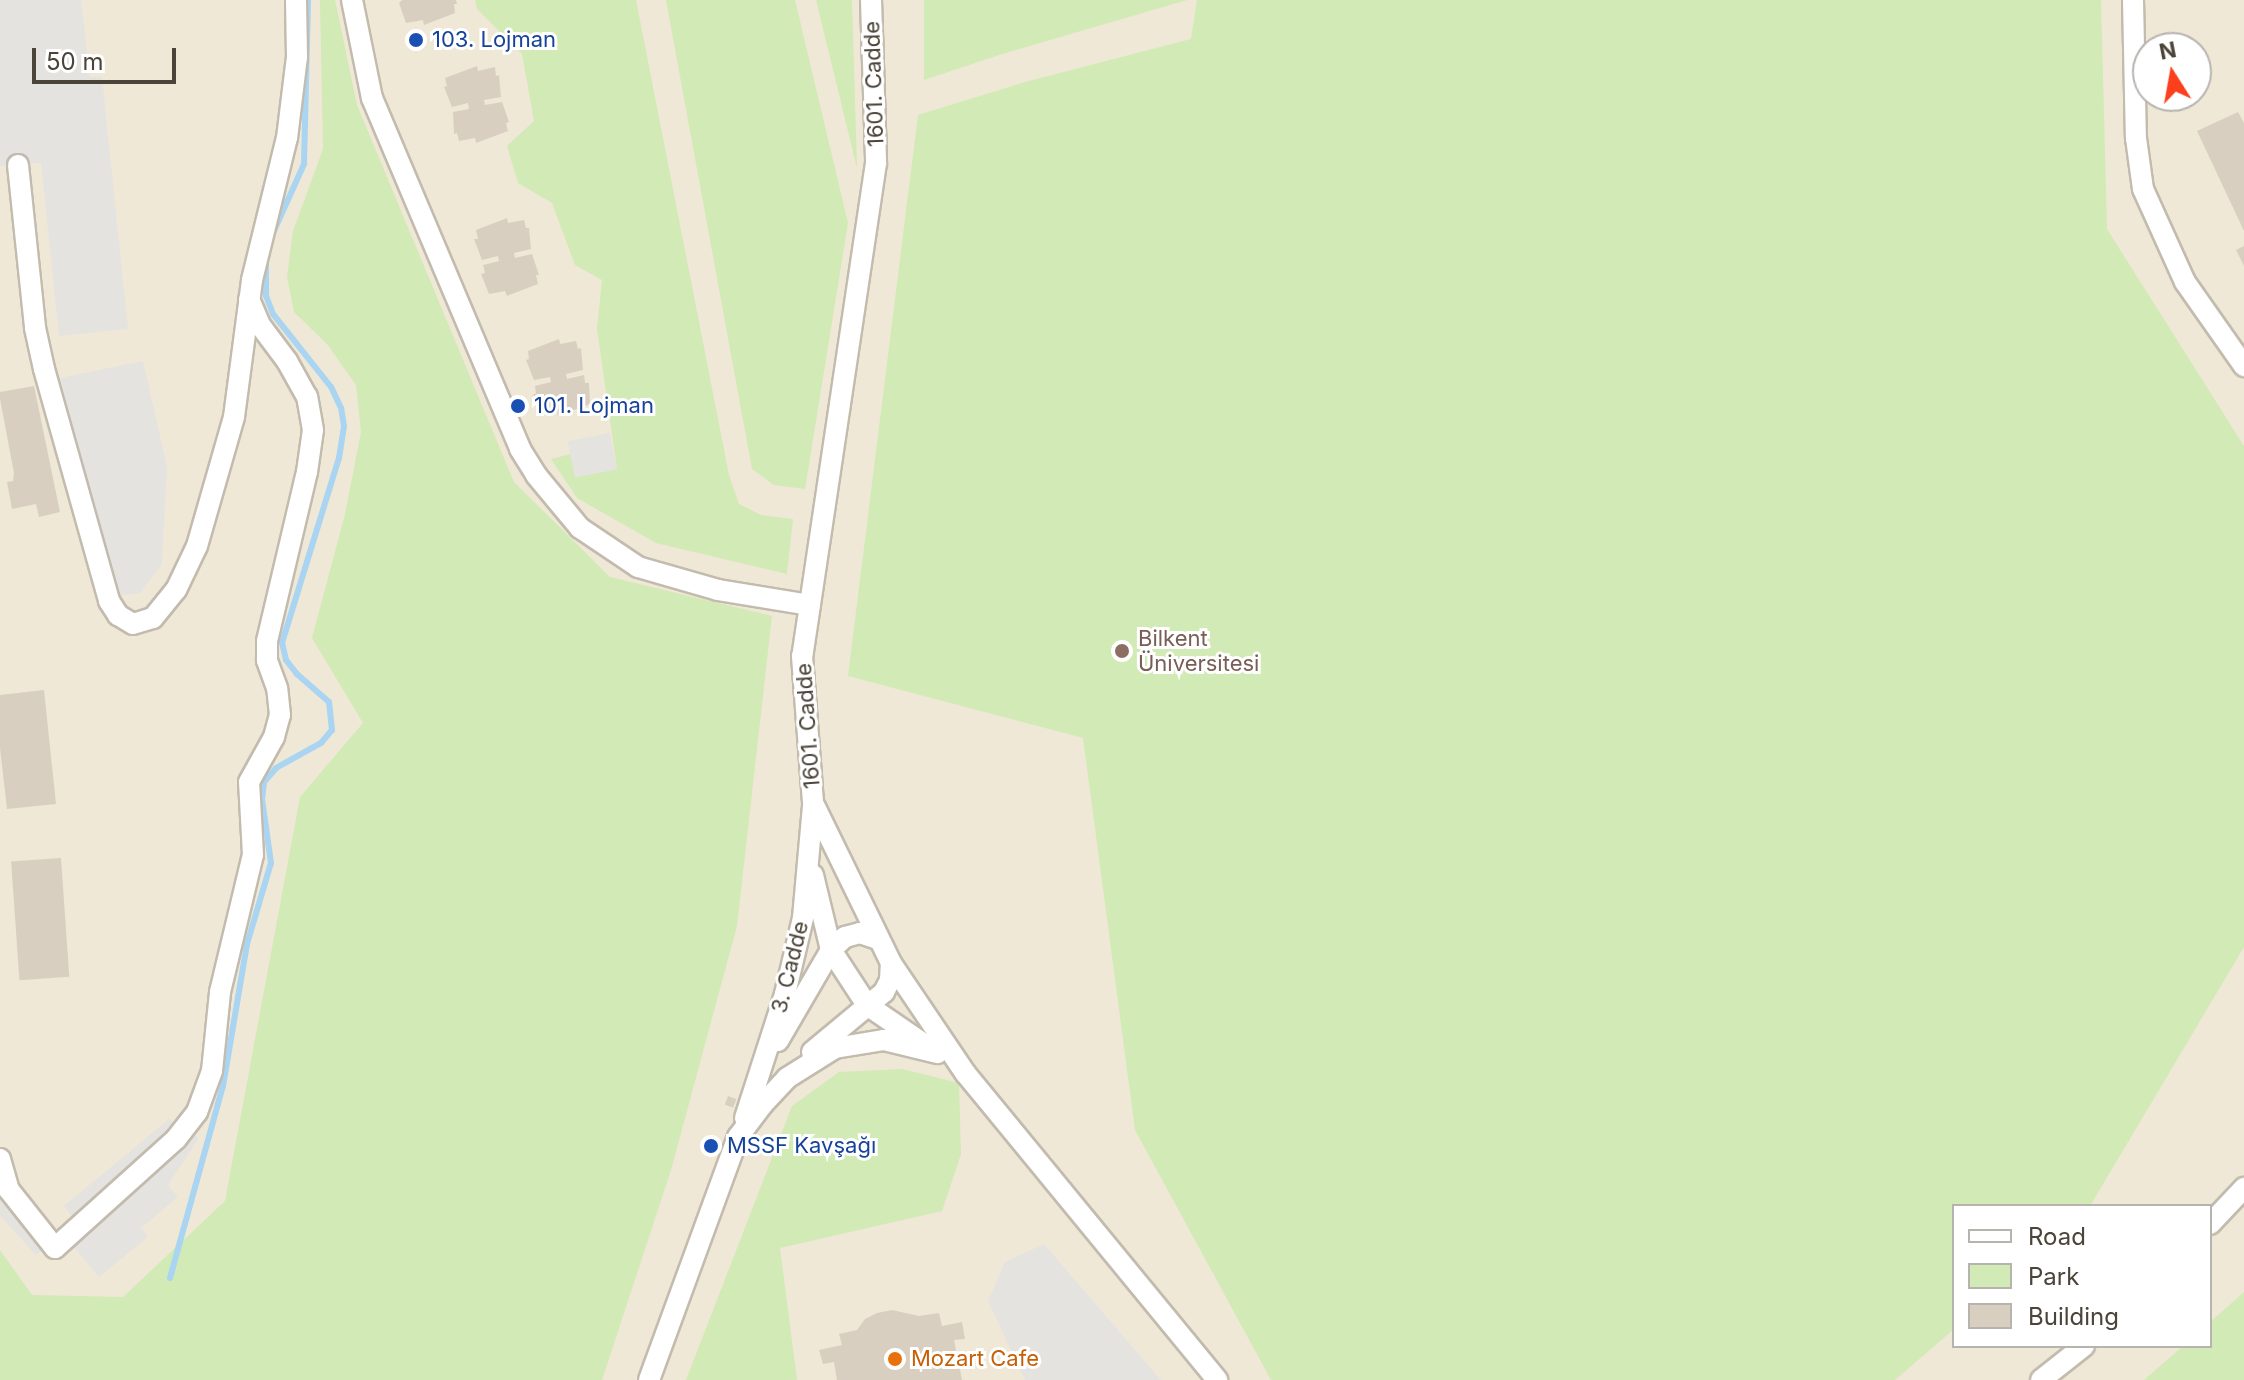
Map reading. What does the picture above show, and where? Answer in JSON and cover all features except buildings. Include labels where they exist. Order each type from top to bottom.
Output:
[{"type":"street","points":[[18,165],[35,328],[44,369],[109,601],[118,615],[133,624],[153,618],[176,590],[197,546],[234,417],[249,299],[287,138],[297,57],[296,0]]},
{"type":"street","points":[[352,0],[372,98],[520,449],[536,475],[580,528],[638,567],[718,590],[810,605]]},
{"type":"street","name":"1601. Cadde","points":[[871,0],[876,163],[802,656],[813,803],[877,939],[966,1074],[1181,1340],[1217,1380]]},
{"type":"street","points":[[2133,0],[2136,138],[2143,189],[2185,282],[2244,366]]},
{"type":"street","points":[[0,1159],[9,1190],[55,1248],[176,1139],[197,1112],[212,1071],[220,992],[253,855],[249,782],[274,737],[280,715],[277,688],[267,660],[267,641],[307,472],[313,430],[307,397],[287,361],[260,325],[249,299]]},
{"type":"street","name":"3. Cadde","points":[[649,1380],[760,1072],[803,918],[813,803]]},
{"type":"street","name":"3. Cadde","points":[[810,861],[831,950],[867,1005],[966,1074]]},
{"type":"street","name":"3. Cadde","points":[[760,1072],[831,950],[845,937],[860,933],[877,939]]},
{"type":"street","points":[[738,1137],[787,1078],[827,1037],[884,992],[890,980],[891,963]]},
{"type":"street","points":[[787,1078],[835,1048],[860,1041],[884,1040],[937,1053]]},
{"type":"street","points":[[2212,1222],[2244,1188]]},
{"type":"street","name":"1601. Cadde","points":[[1181,1340],[1204,1380]]},
{"type":"street","points":[[2041,1380],[2081,1348]]},
{"type":"shaded area","name":"Bilkent Üniversitesi","points":[[0,0],[2244,0],[2244,1380],[0,1380]]},
{"type":"shaded area","points":[[0,0],[81,0],[90,77],[102,77],[128,329],[59,336],[41,163],[0,166]]},
{"type":"shaded area","points":[[143,361],[167,467],[162,564],[140,593],[117,596],[60,378]]},
{"type":"shaded area","points":[[610,433],[617,469],[575,478],[568,441]]},
{"type":"shaded area","points":[[169,1119],[199,1138],[168,1185],[178,1197],[141,1228],[148,1237],[99,1277],[58,1228],[72,1217],[64,1206]]},
{"type":"shaded area","points":[[0,1190],[3,1203],[46,1248],[36,1255],[0,1216]]},
{"type":"shaded area","points":[[1044,1244],[1161,1380],[1025,1380],[988,1301],[1005,1262]]},
{"type":"green space","points":[[320,0],[335,0],[357,105],[514,482],[610,577],[772,616],[737,926],[671,1170],[602,1380],[0,1380],[0,1250],[32,1295],[123,1297],[225,1201],[300,797],[363,723],[312,638],[345,514],[361,432],[356,385],[327,344],[294,312],[287,277],[293,231],[323,149]]},
{"type":"green space","points":[[475,0],[636,0],[729,475],[739,504],[761,515],[793,519],[787,574],[656,543],[577,498],[551,459],[571,454],[575,477],[617,469],[597,329],[602,280],[575,265],[552,203],[518,183],[507,146],[534,121],[522,54],[477,9]]},
{"type":"green space","points":[[666,0],[795,0],[848,223],[805,489],[774,485],[752,469]]},
{"type":"green space","points":[[816,0],[852,0],[857,168]]},
{"type":"green space","points":[[924,0],[1187,0],[924,80]]},
{"type":"green space","points":[[1197,0],[2101,0],[2107,229],[2244,446],[2244,947],[2091,1204],[1952,1204],[1952,1331],[1895,1380],[1271,1380],[1135,1130],[1083,738],[848,676],[918,115],[1025,82],[1191,39]]},
{"type":"green space","points":[[902,1069],[959,1083],[961,1154],[942,1211],[780,1248],[797,1380],[686,1380],[792,1106],[839,1072]]},
{"type":"green space","points":[[2244,1292],[2244,1380],[2144,1380],[2181,1348],[2212,1348],[2212,1320]]},
{"type":"waterway","points":[[273,233],[304,164],[308,0]]},
{"type":"waterway","points":[[170,1278],[223,1086],[247,944],[271,863],[262,799],[264,782],[276,768],[321,743],[332,730],[329,702],[297,674],[286,660],[282,643],[339,458],[344,426],[341,408],[331,387],[273,314],[266,296],[266,263]]},
{"type":"place","name":"103. Lojman","points":[[416,40]]},
{"type":"place","name":"101. Lojman","points":[[518,406]]},
{"type":"place","name":"Bilkent Üniversitesi","points":[[1122,651]]},
{"type":"place","name":"MSSF Kavşağı","points":[[711,1146]]},
{"type":"place","name":"Mozart Cafe","points":[[895,1359]]}]
